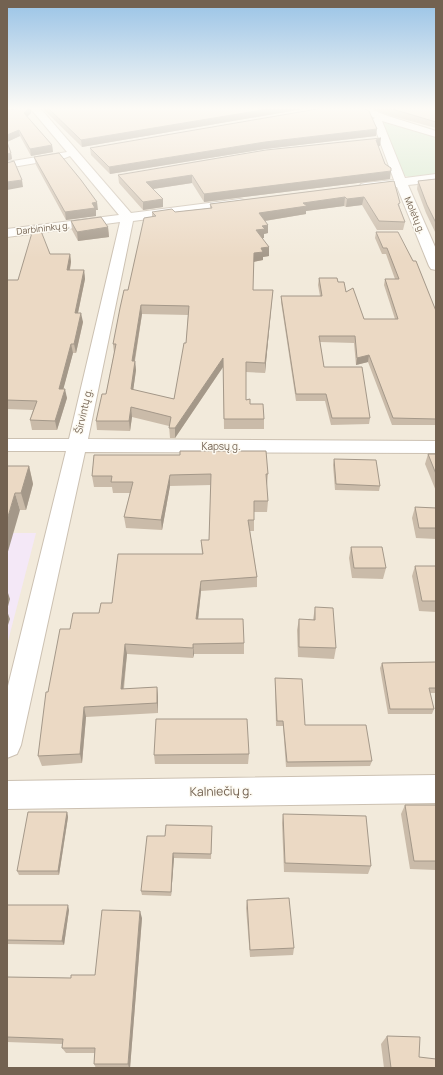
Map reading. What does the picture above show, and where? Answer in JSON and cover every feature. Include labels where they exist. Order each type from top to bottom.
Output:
[{"type":"street","points":[[7,166],[47,158]]},
{"type":"street","points":[[79,158],[100,181],[127,217]]},
{"type":"street","name":"Molėtų g.","points":[[392,158],[436,266]]},
{"type":"street","points":[[354,188],[436,178]]},
{"type":"street","points":[[100,181],[115,179]]},
{"type":"street","name":"Darbininkų g.","points":[[7,233],[253,201]]},
{"type":"street","name":"Širvintų g.","points":[[7,745],[52,556],[75,446],[127,217]]},
{"type":"street","name":"Kapsų g.","points":[[7,445],[436,447]]},
{"type":"street","name":"Kalniečių g.","points":[[7,795],[436,788]]},
{"type":"shaded area","points":[[7,158],[436,158],[436,1068],[7,1068]]},
{"type":"shaded area","points":[[7,533],[36,533],[7,645]]},
{"type":"green space","points":[[396,158],[436,158],[436,175],[414,178],[403,174]]},
{"type":"building","points":[[35,158],[63,158],[97,202],[92,203],[95,208],[65,212]]},
{"type":"building","points":[[100,158],[164,158],[109,167]]},
{"type":"building","points":[[218,158],[383,158],[385,164],[391,168],[391,171],[204,194],[192,175],[146,182],[163,199],[143,202],[118,175]]},
{"type":"building","points":[[14,161],[22,180],[7,182],[7,163]]},
{"type":"building","points":[[436,179],[436,223],[418,181]]},
{"type":"building","points":[[394,181],[400,203],[398,204],[405,222],[379,221],[364,197],[347,199],[345,197],[303,203],[307,206],[259,213],[268,225],[262,226],[265,229],[256,230],[269,247],[261,248],[263,252],[254,253],[253,290],[273,290],[265,363],[246,362],[246,400],[250,399],[250,404],[263,404],[264,419],[224,419],[223,358],[175,428],[169,428],[171,417],[131,407],[129,421],[96,421],[102,394],[106,394],[116,344],[113,344],[120,308],[124,290],[128,290],[144,218],[156,216],[152,212],[172,209],[175,212],[212,208],[210,204]],"holes":[[[141,305],[189,306],[186,343],[184,343],[174,399],[131,389],[135,361],[132,361]]]},
{"type":"building","points":[[101,217],[108,227],[77,232],[71,221]]},
{"type":"building","points":[[34,226],[39,226],[50,254],[70,254],[67,270],[84,270],[75,313],[81,313],[74,344],[71,344],[59,389],[65,389],[55,421],[30,420],[37,401],[7,400],[7,280],[18,280]]},
{"type":"building","points":[[376,232],[398,232],[413,261],[416,261],[436,311],[436,419],[393,418],[369,355],[357,358],[355,336],[319,336],[324,367],[362,367],[370,418],[332,418],[326,394],[296,394],[281,296],[322,296],[319,278],[337,278],[338,282],[344,282],[346,292],[353,288],[364,319],[398,319],[385,279],[399,279],[387,248],[383,248]]},
{"type":"building","points":[[180,451],[266,451],[268,501],[254,501],[254,520],[248,520],[257,577],[201,581],[196,619],[243,619],[244,643],[193,644],[193,648],[125,644],[121,689],[157,687],[157,703],[84,707],[80,754],[38,756],[46,692],[48,692],[60,629],[70,629],[73,613],[99,613],[101,603],[112,603],[118,554],[203,554],[201,540],[209,540],[211,474],[170,475],[161,520],[124,517],[133,482],[111,482],[112,476],[92,476],[94,455],[180,455]]},
{"type":"building","points":[[428,454],[436,454],[436,474]]},
{"type":"building","points":[[334,459],[376,460],[380,486],[336,484]]},
{"type":"building","points":[[7,466],[29,466],[21,493],[15,493],[7,520]]},
{"type":"building","points":[[415,507],[436,508],[436,528],[419,528]]},
{"type":"building","points":[[351,547],[382,547],[386,568],[354,568]]},
{"type":"building","points":[[415,566],[436,566],[436,601],[422,601]]},
{"type":"building","points":[[315,607],[333,608],[336,648],[299,647],[299,619],[315,620]]},
{"type":"building","points":[[436,662],[436,688],[429,688],[434,709],[390,709],[382,663]]},
{"type":"building","points":[[275,678],[302,679],[305,725],[366,725],[372,761],[287,762],[283,721],[277,721]]},
{"type":"building","points":[[156,719],[247,719],[249,754],[154,755]]},
{"type":"building","points":[[405,805],[436,805],[436,861],[414,861]]},
{"type":"building","points":[[28,812],[67,812],[58,871],[17,871]]},
{"type":"building","points":[[283,814],[366,816],[371,866],[285,863]]},
{"type":"building","points":[[166,825],[212,826],[211,854],[173,853],[171,892],[141,891],[147,836],[165,836]]},
{"type":"building","points":[[289,898],[294,948],[250,950],[247,900]]},
{"type":"building","points":[[7,905],[68,905],[62,941],[7,940]]},
{"type":"building","points":[[102,910],[140,911],[128,1064],[94,1064],[95,1048],[62,1048],[63,1039],[7,1037],[7,977],[71,978],[71,975],[95,975]]},
{"type":"building","points":[[387,1036],[420,1037],[419,1057],[436,1059],[436,1068],[391,1068]]}]
